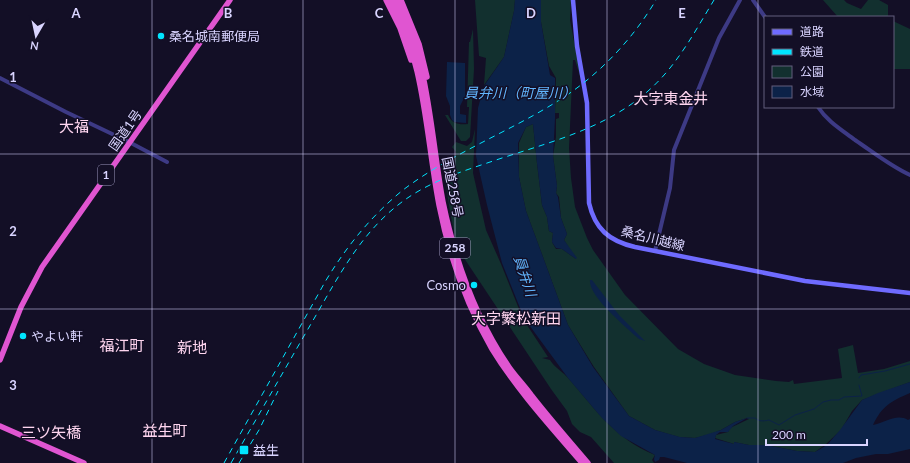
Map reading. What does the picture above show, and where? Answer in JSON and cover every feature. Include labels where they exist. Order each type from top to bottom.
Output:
[{"type":"highway","name":"国道1号","points":[[0,360],[24,300],[42,267],[230,0]]},
{"type":"highway","points":[[386,0],[400,28],[418,77]]},
{"type":"highway","name":"国道258号","points":[[391,0],[412,50],[418,77],[439,205],[453,260],[474,316],[506,370],[581,463]]},
{"type":"highway","name":"国道258号","points":[[396,0],[413,37],[423,76],[444,204],[457,258],[479,314],[510,368],[588,463]]},
{"type":"highway","points":[[401,0],[415,32],[423,57],[428,88],[427,102]]},
{"type":"highway","points":[[0,426],[84,463]]},
{"type":"main road","name":"桑名川越線","points":[[573,0],[577,46],[587,103],[588,191],[591,212],[600,228],[609,237],[624,244],[655,251],[805,281],[910,293]]},
{"type":"street","points":[[655,251],[670,188],[674,150],[719,38],[740,0]]},
{"type":"street","points":[[753,0],[764,16]]},
{"type":"street","points":[[0,78],[167,162]]},
{"type":"street","points":[[819,108],[833,123],[845,132],[886,162],[910,175]]},
{"type":"green space","points":[[475,0],[515,0],[504,57],[484,85],[486,58],[479,56]]},
{"type":"green space","points":[[541,0],[571,0],[570,20],[581,79],[575,60],[573,60],[569,148],[575,207],[593,250],[625,295],[678,349],[704,364],[735,375],[776,381],[789,382],[793,380],[794,384],[842,378],[838,349],[853,345],[858,373],[884,369],[910,361],[910,382],[862,400],[852,411],[841,430],[815,452],[797,451],[766,445],[749,445],[734,442],[734,444],[715,438],[716,435],[728,432],[730,428],[749,419],[747,418],[735,422],[711,434],[695,438],[679,437],[655,430],[629,416],[594,367],[568,325],[526,211],[519,177],[519,143],[526,127],[533,124],[542,205],[547,217],[549,231],[553,233],[552,242],[556,249],[562,249],[576,259],[564,240],[567,234],[561,218],[559,197],[556,193],[557,186],[553,156],[556,137],[556,119],[559,118],[559,113],[555,113],[556,78],[549,66],[541,22]]},
{"type":"green space","points":[[823,0],[844,0],[847,3],[861,9],[868,0],[879,0],[888,5],[888,16],[837,16]]},
{"type":"green space","points":[[894,21],[910,29],[910,69],[894,69]]},
{"type":"green space","points":[[473,29],[474,69],[470,137],[466,141],[461,141],[445,115],[448,115],[456,123],[468,124],[469,107],[467,107],[469,42]]},
{"type":"green space","points":[[475,129],[473,173],[486,230],[523,319],[548,357],[542,358],[550,360],[617,432],[641,448],[655,455],[652,460],[654,463],[614,463],[591,437],[580,432],[572,424],[567,411],[462,255],[453,224],[444,170],[453,164],[456,152],[452,147],[456,142],[467,146],[472,142]]},
{"type":"water","name":"員弁川（町屋川）","points":[[515,0],[541,0],[541,22],[550,75],[555,78],[553,156],[557,186],[556,193],[561,218],[567,234],[564,240],[577,258],[576,259],[562,249],[556,248],[552,242],[553,233],[549,231],[547,217],[542,205],[533,124],[526,127],[518,143],[519,177],[526,211],[568,325],[593,367],[629,416],[655,430],[680,437],[695,438],[721,430],[735,422],[747,418],[733,426],[728,432],[720,432],[716,435],[715,439],[734,444],[734,442],[749,445],[766,445],[797,451],[815,452],[827,445],[862,400],[910,382],[910,393],[888,405],[876,418],[873,425],[895,418],[910,419],[910,449],[888,454],[876,454],[856,458],[843,463],[687,463],[664,457],[660,457],[659,460],[655,462],[655,455],[621,436],[602,418],[568,378],[524,318],[502,263],[476,156],[478,108],[484,86],[504,57]]},
{"type":"water","points":[[447,62],[465,63],[465,96],[460,106],[460,114],[466,115],[466,123],[454,122],[450,115],[450,106],[446,96]]},
{"type":"water","points":[[590,280],[592,280],[619,315],[645,341],[639,339],[601,303],[591,287]]},
{"type":"waterway","points":[[859,378],[861,375],[885,371],[910,364]]},
{"type":"waterway","points":[[747,418],[755,418],[762,421],[769,420],[779,425],[795,415],[814,409],[823,402],[839,400],[844,397],[862,396],[859,385]]},
{"type":"railway","points":[[224,463],[325,282],[350,244],[380,210],[421,177],[458,155],[553,104],[583,83],[623,45],[646,16],[656,0]]},
{"type":"railway","points":[[231,463],[347,262],[383,218],[398,205],[434,183],[570,135],[592,126],[634,102],[653,87],[670,68],[688,43],[714,0]]},
{"type":"railway","points":[[239,463],[259,430],[278,391]]},
{"type":"place","name":"桑名城南郵便局","points":[[161,36]]},
{"type":"place","name":"Cosmo","points":[[474,285]]},
{"type":"place","name":"やよい軒","points":[[23,336]]},
{"type":"place","name":"益生","points":[[244,450]]},
{"type":"district","name":"大字東金井","points":[[671,99]]},
{"type":"district","name":"大福","points":[[74,127]]},
{"type":"district","name":"大字繁松新田","points":[[516,319]]},
{"type":"district","name":"福江町","points":[[122,346]]},
{"type":"district","name":"新地","points":[[192,348]]},
{"type":"district","name":"益生町","points":[[165,431]]},
{"type":"district","name":"三ツ矢橋","points":[[51,433]]},
{"type":"water label","name":"員弁川","points":[[525,276]]}]
